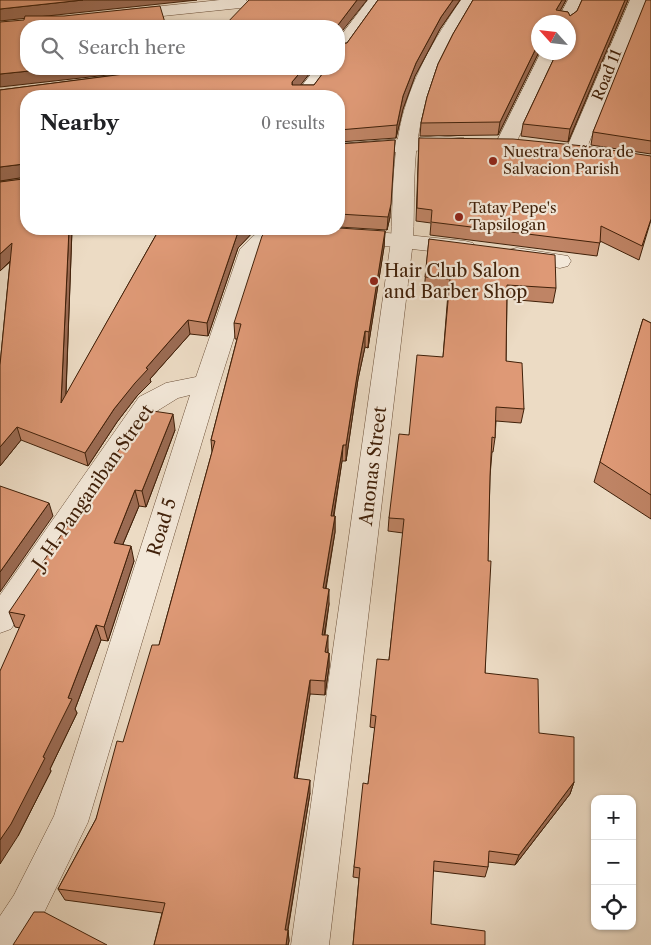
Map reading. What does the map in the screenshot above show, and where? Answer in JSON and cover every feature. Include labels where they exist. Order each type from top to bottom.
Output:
[{"type":"street","points":[[345,42],[377,0]]},
{"type":"street","name":"Anonas Street","points":[[310,945],[402,241],[407,144],[419,94],[436,54],[469,0]]},
{"type":"street","points":[[568,15],[576,0]]},
{"type":"street","name":"Road 11","points":[[576,150],[638,0]]},
{"type":"street","points":[[105,17],[241,1]]},
{"type":"street","points":[[225,20],[241,1]]},
{"type":"street","points":[[345,149],[438,142],[498,143],[545,60]]},
{"type":"street","points":[[308,90],[319,75]]},
{"type":"street","name":"Road 5","points":[[4,945],[27,908],[70,822],[206,384],[251,249],[264,236],[269,235]]},
{"type":"street","name":"Road 5","points":[[331,235],[402,241],[560,261]]},
{"type":"street","name":"J. H. Panganiban Street","points":[[0,620],[148,404],[165,392],[183,386],[206,384]]},
{"type":"building","points":[[0,0],[83,0],[0,9]]},
{"type":"building","points":[[249,0],[357,0],[342,20],[230,20]]},
{"type":"building","points":[[378,0],[453,0],[441,17],[416,63],[403,96],[397,125],[345,129],[345,90],[20,90],[20,164],[0,167],[0,90],[116,75],[298,75],[292,82],[292,85],[314,85],[322,75],[345,75],[345,43]]},
{"type":"building","points":[[473,0],[562,0],[556,10],[568,12],[570,15],[531,15],[531,58],[500,122],[421,123],[438,64]]},
{"type":"building","points":[[582,0],[625,0],[570,129],[523,124],[553,60],[576,60],[576,15],[571,15],[577,11]]},
{"type":"building","points":[[646,0],[651,0],[651,141],[593,132]]},
{"type":"building","points":[[160,6],[164,20],[24,20],[25,16],[64,16]]},
{"type":"building","points":[[20,20],[20,72],[0,74],[0,22]]},
{"type":"building","points":[[419,138],[513,139],[584,146],[651,156],[651,219],[642,246],[601,226],[600,243],[431,222],[432,210],[417,208]]},
{"type":"building","points":[[395,140],[391,204],[388,217],[345,214],[345,144]]},
{"type":"building","points":[[20,179],[20,235],[69,235],[61,403],[156,235],[237,235],[207,323],[188,320],[146,368],[148,369],[114,409],[85,453],[17,427],[0,447],[0,365],[12,243],[0,254],[0,182]]},
{"type":"building","points":[[345,228],[385,231],[369,332],[365,331],[346,445],[343,445],[331,516],[335,516],[323,588],[329,589],[322,635],[328,635],[325,652],[329,653],[325,681],[310,680],[294,778],[310,780],[285,930],[288,930],[286,945],[154,945],[165,903],[58,889],[96,819],[117,741],[123,742],[152,645],[159,645],[215,441],[211,440],[241,324],[234,323],[262,236],[345,235]]},
{"type":"building","points":[[429,239],[555,255],[556,288],[507,285],[506,361],[522,363],[524,409],[496,407],[495,438],[492,437],[490,476],[488,561],[491,561],[485,673],[538,679],[539,733],[574,737],[574,782],[519,855],[489,851],[488,867],[434,861],[431,924],[485,931],[485,945],[353,945],[360,868],[354,867],[363,783],[368,784],[376,716],[371,715],[377,659],[389,660],[404,519],[389,518],[399,434],[409,435],[417,355],[443,357],[450,279],[425,277]]},
{"type":"building","points":[[643,319],[651,323],[651,495],[600,462]]},
{"type":"building","points":[[146,410],[173,414],[142,491],[135,490],[114,543],[131,546],[104,627],[96,625],[68,698],[72,699],[43,757],[45,758],[11,824],[0,840],[0,671],[25,615],[9,612]]},
{"type":"building","points":[[0,486],[49,503],[0,572]]},
{"type":"building","points":[[34,912],[44,912],[107,945],[13,945]]},
{"type":"place","name":"Nuestra Señora de Salvacion Parish","points":[[493,161]]},
{"type":"place","name":"Tatay Pepe's Tapsilogan","points":[[459,217]]},
{"type":"place","name":"Hair Club Salon and Barber Shop","points":[[374,281]]}]
